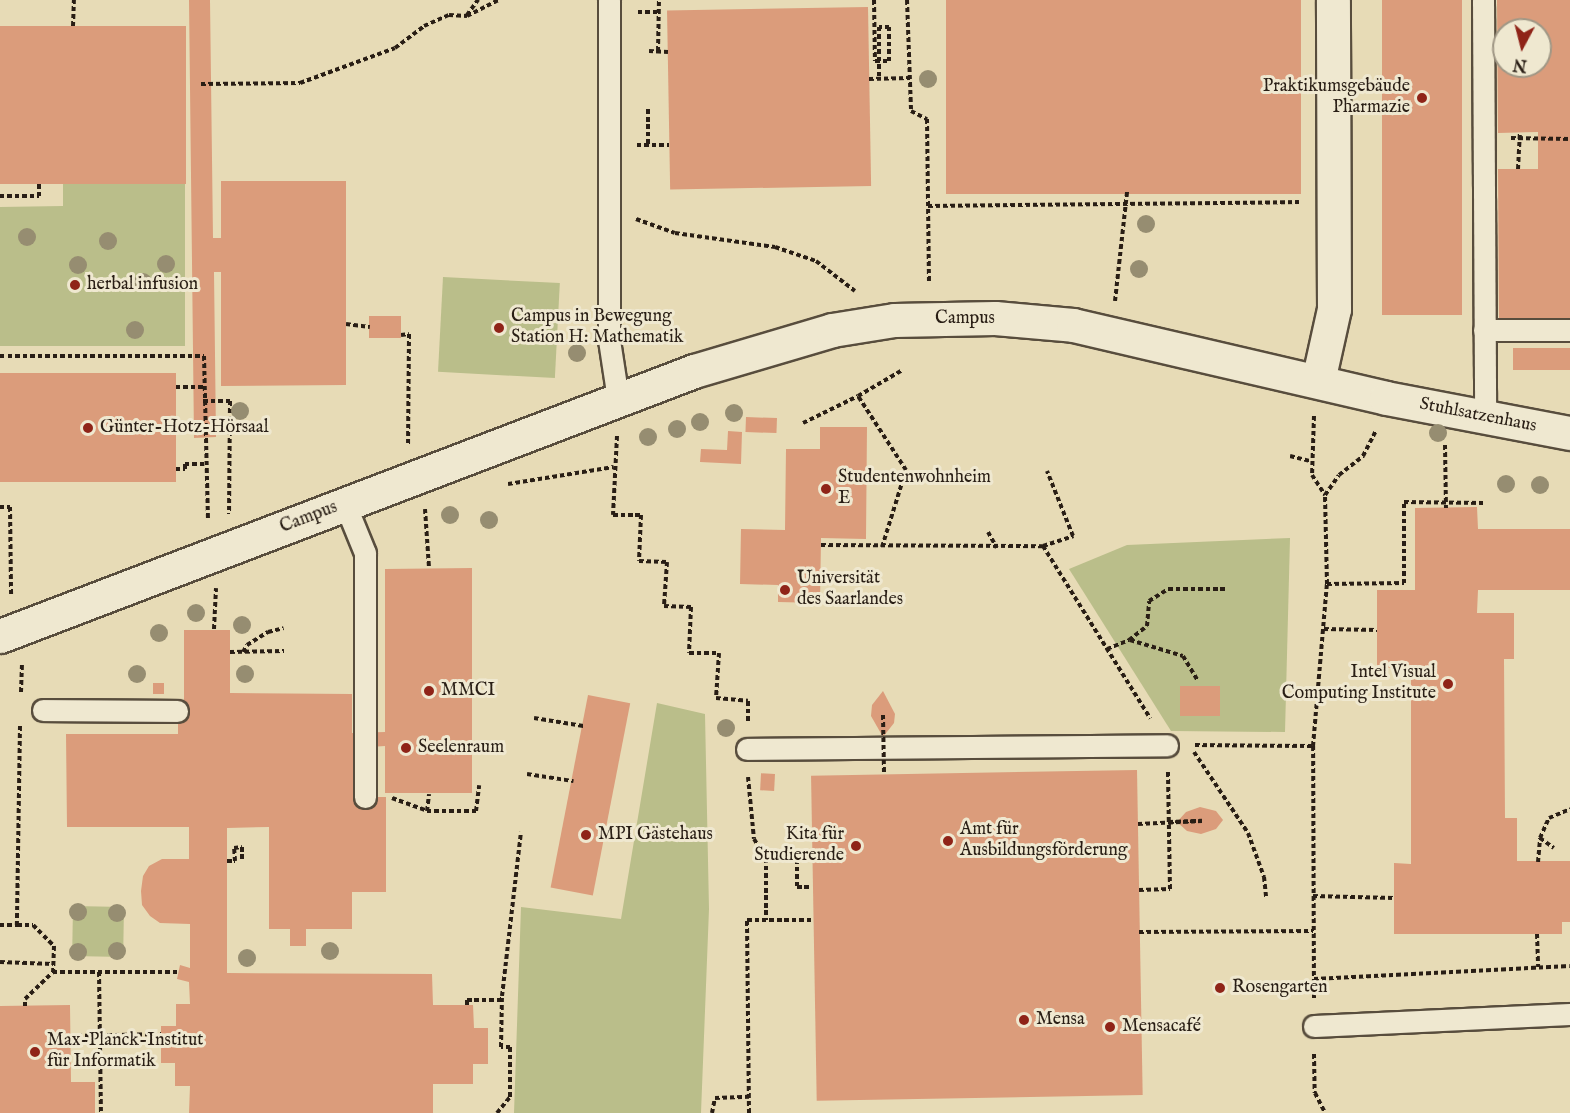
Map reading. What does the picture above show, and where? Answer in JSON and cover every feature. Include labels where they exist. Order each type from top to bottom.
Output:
[{"type":"street","points":[[1318,381],[1334,309],[1336,202],[1333,0]]},
{"type":"street","name":"Campus","points":[[0,636],[618,399],[753,352],[832,330],[894,320],[995,318],[1072,325],[1386,398]]},
{"type":"street","name":"Stuhlsatzenhaus","points":[[1386,398],[1570,433]]},
{"type":"lane","points":[[609,0],[609,340],[618,399]]},
{"type":"lane","points":[[1483,0],[1485,418]]},
{"type":"lane","points":[[1484,330],[1570,330]]},
{"type":"lane","points":[[345,504],[365,553],[365,792]]},
{"type":"lane","points":[[43,710],[177,711]]},
{"type":"lane","points":[[747,749],[1167,745]]},
{"type":"lane","points":[[1314,1026],[1570,1014]]},
{"type":"path","points":[[73,26],[74,0]]},
{"type":"path","points":[[467,16],[478,0]]},
{"type":"path","points":[[201,84],[291,85],[395,48],[424,26],[449,15],[467,16],[499,0]]},
{"type":"path","points":[[658,51],[659,0]]},
{"type":"path","points":[[874,0],[875,61],[882,61],[889,61],[889,27],[879,27],[879,54],[879,62],[879,70],[879,79]]},
{"type":"path","points":[[908,0],[911,111],[927,119],[929,284]]},
{"type":"path","points":[[649,51],[668,52]]},
{"type":"path","points":[[869,79],[910,78]]},
{"type":"path","points":[[648,109],[648,144]]},
{"type":"path","points":[[1518,169],[1520,132]]},
{"type":"path","points":[[1538,139],[1570,139]]},
{"type":"path","points":[[0,196],[39,196],[39,184]]},
{"type":"path","points":[[1115,305],[1127,192]]},
{"type":"path","points":[[928,206],[1336,202]]},
{"type":"path","points":[[609,215],[630,217],[675,233],[775,247],[816,261],[856,292]]},
{"type":"path","points":[[346,324],[370,327]]},
{"type":"path","points":[[401,334],[409,334],[408,447]]},
{"type":"path","points":[[0,356],[204,356],[203,401],[208,525]]},
{"type":"path","points":[[803,423],[858,396],[901,371]]},
{"type":"path","points":[[176,387],[204,387]]},
{"type":"path","points":[[858,396],[906,470],[882,547]]},
{"type":"path","points":[[203,401],[230,401],[229,516]]},
{"type":"path","points":[[1314,416],[1310,461],[1312,475],[1325,495],[1327,584],[1313,746],[1315,1093],[1325,1113]]},
{"type":"path","points":[[1325,495],[1340,475],[1363,456],[1376,431]]},
{"type":"path","points":[[617,440],[613,514],[641,514],[639,561],[667,562],[664,606],[691,607],[689,653],[719,653],[716,698],[748,701],[748,712]]},
{"type":"path","points":[[1445,445],[1446,505]]},
{"type":"path","points":[[1290,456],[1310,461]]},
{"type":"path","points":[[176,469],[185,469],[185,464],[207,464]]},
{"type":"path","points":[[508,484],[615,467]]},
{"type":"path","points":[[821,545],[997,548],[1043,546],[1072,536],[1047,471]]},
{"type":"path","points":[[424,501],[429,568]]},
{"type":"path","points":[[1327,584],[1404,583],[1404,502],[1446,505],[1483,503]]},
{"type":"path","points":[[0,507],[10,507],[11,605]]},
{"type":"path","points":[[988,532],[997,548]]},
{"type":"path","points":[[1043,546],[1167,745],[1170,889],[1139,890]]},
{"type":"path","points":[[1107,649],[1129,640],[1148,626],[1149,601],[1168,589],[1228,589]]},
{"type":"path","points":[[214,630],[216,596]]},
{"type":"path","points":[[243,652],[247,645],[268,632],[284,628]]},
{"type":"path","points":[[1324,629],[1377,630]]},
{"type":"path","points":[[1129,640],[1183,656],[1198,681]]},
{"type":"path","points":[[230,652],[284,651]]},
{"type":"path","points":[[883,715],[884,773]]},
{"type":"path","points":[[534,718],[583,726]]},
{"type":"path","points":[[17,925],[20,741]]},
{"type":"path","points":[[1266,897],[1264,877],[1248,832],[1188,745],[1313,746]]},
{"type":"path","points":[[747,749],[748,812],[754,839],[766,858],[766,920]]},
{"type":"path","points":[[527,774],[573,781]]},
{"type":"path","points":[[365,792],[427,811],[476,811],[479,785]]},
{"type":"path","points":[[427,811],[429,794]]},
{"type":"path","points":[[1538,862],[1540,838],[1549,818],[1570,809]]},
{"type":"path","points":[[1138,824],[1202,821],[1169,822]]},
{"type":"path","points":[[497,1113],[510,1097],[510,1047],[501,1047],[502,1000],[521,832]]},
{"type":"path","points":[[1540,838],[1554,848]]},
{"type":"path","points":[[227,861],[235,861],[234,848],[242,847],[242,862]]},
{"type":"path","points":[[766,858],[797,859],[797,887],[813,887]]},
{"type":"path","points":[[1313,896],[1394,898]]},
{"type":"path","points":[[749,1113],[747,920],[813,920]]},
{"type":"path","points":[[0,925],[33,925],[54,946],[53,972]]},
{"type":"path","points":[[1139,932],[1313,931]]},
{"type":"path","points":[[1537,934],[1538,967]]},
{"type":"path","points":[[0,962],[53,964]]},
{"type":"path","points":[[1314,979],[1570,966]]},
{"type":"path","points":[[25,1006],[25,999],[53,972],[178,972]]},
{"type":"path","points":[[99,972],[101,1113]]},
{"type":"path","points":[[467,1005],[467,1000],[502,1000]]},
{"type":"path","points":[[70,1036],[161,1034]]},
{"type":"path","points":[[712,1113],[715,1098],[749,1097]]},
{"type":"green space","points":[[63,184],[185,184],[185,346],[0,346],[0,207],[63,206]]},
{"type":"green space","name":"Campus in Bewegung Station H: Mathematik","points":[[443,277],[560,283],[555,378],[438,372]]},
{"type":"green space","points":[[1290,538],[1285,732],[1171,731],[1069,569],[1127,545]]},
{"type":"green space","points":[[657,703],[705,714],[709,909],[701,1113],[514,1113],[521,907],[621,919]]},
{"type":"green space","points":[[73,906],[124,907],[123,957],[72,956]]},
{"type":"building","points":[[189,0],[210,0],[213,238],[221,238],[221,181],[346,181],[346,385],[221,386],[221,272],[214,272],[216,437],[194,438]]},
{"type":"building","points":[[946,0],[1301,0],[1301,194],[946,194]]},
{"type":"building","name":"Praktikumsgebäude Pharmazie","points":[[1382,0],[1462,0],[1462,315],[1382,315]]},
{"type":"building","points":[[1497,0],[1570,0],[1570,319],[1499,319],[1498,169],[1538,169],[1538,132],[1498,133],[1498,78],[1552,78],[1552,18],[1497,18]]},
{"type":"building","points":[[868,7],[871,186],[670,189],[667,11]]},
{"type":"building","points":[[0,26],[186,26],[186,184],[0,184]]},
{"type":"building","points":[[369,316],[401,316],[401,338],[369,338]]},
{"type":"building","points":[[1513,348],[1570,348],[1570,370],[1513,370]]},
{"type":"building","name":"Günter-Hotz-Hörsaal","points":[[0,373],[176,373],[176,482],[0,482]]},
{"type":"building","points":[[746,417],[777,418],[776,433],[745,432]]},
{"type":"building","name":"Studentenwohnheim E","points":[[820,427],[867,427],[866,539],[821,538],[820,603],[778,602],[778,585],[740,584],[741,529],[785,530],[786,449],[820,449]]},
{"type":"building","points":[[728,431],[742,432],[741,464],[700,462],[701,449],[727,450]]},
{"type":"building","points":[[1477,507],[1478,529],[1570,529],[1570,590],[1478,590],[1477,613],[1514,613],[1514,659],[1504,659],[1505,818],[1517,818],[1517,861],[1570,861],[1570,922],[1562,922],[1562,934],[1394,934],[1394,863],[1411,864],[1411,668],[1377,668],[1377,590],[1415,590],[1415,508]]},
{"type":"building","points":[[472,568],[472,793],[385,793],[385,746],[353,748],[353,797],[386,797],[386,892],[352,892],[352,929],[306,929],[306,946],[290,946],[290,929],[269,929],[269,827],[227,828],[227,973],[432,974],[433,1005],[473,1005],[474,1028],[488,1028],[488,1064],[473,1064],[473,1084],[433,1084],[433,1113],[189,1113],[190,1086],[175,1086],[175,1063],[161,1063],[161,1026],[176,1026],[176,1004],[190,1004],[189,982],[177,979],[180,965],[190,968],[190,924],[160,923],[150,916],[142,905],[141,891],[143,876],[149,866],[162,859],[189,859],[189,827],[67,827],[66,734],[178,734],[178,699],[184,700],[184,630],[230,630],[230,693],[352,694],[352,733],[385,732],[385,569]]},
{"type":"building","points":[[153,683],[164,683],[164,694],[153,694]]},
{"type":"building","points":[[1180,686],[1220,686],[1220,716],[1180,716]]},
{"type":"building","points":[[883,691],[895,714],[894,723],[883,737],[871,716],[872,705]]},
{"type":"building","name":"MPI Gästehaus","points":[[588,695],[630,703],[593,896],[551,887]]},
{"type":"building","points":[[1137,770],[1143,1095],[817,1101],[811,776]]},
{"type":"building","points":[[761,773],[775,774],[774,791],[760,790]]},
{"type":"building","points":[[1200,807],[1216,811],[1223,820],[1216,829],[1201,834],[1187,831],[1177,822],[1186,812]]},
{"type":"building","name":"Max-Planck-Institut für Informatik","points":[[70,1005],[71,1082],[95,1082],[95,1113],[0,1113],[0,1006]]},
{"type":"place","name":"Praktikumsgebäude Pharmazie","points":[[1422,98]]},
{"type":"place","name":"herbal infusion","points":[[75,285]]},
{"type":"place","name":"Campus in Bewegung Station H: Mathematik","points":[[499,328]]},
{"type":"place","name":"Günter-Hotz-Hörsaal","points":[[88,428]]},
{"type":"place","name":"Studentenwohnheim E","points":[[826,489]]},
{"type":"place","name":"Universität des Saarlandes","points":[[785,590]]},
{"type":"place","name":"Intel Visual Computing Institute","points":[[1448,684]]},
{"type":"place","name":"MMCI","points":[[429,691]]},
{"type":"place","name":"Seelenraum","points":[[406,748]]},
{"type":"place","name":"MPI Gästehaus","points":[[586,835]]},
{"type":"place","name":"Amt für Ausbildungsförderung","points":[[948,841]]},
{"type":"place","name":"Kita für Studierende","points":[[856,846]]},
{"type":"place","name":"Rosengarten","points":[[1220,988]]},
{"type":"place","name":"Mensa","points":[[1024,1020]]},
{"type":"place","name":"Mensacafé","points":[[1110,1027]]},
{"type":"place","name":"Max-Planck-Institut für Informatik","points":[[35,1052]]}]
